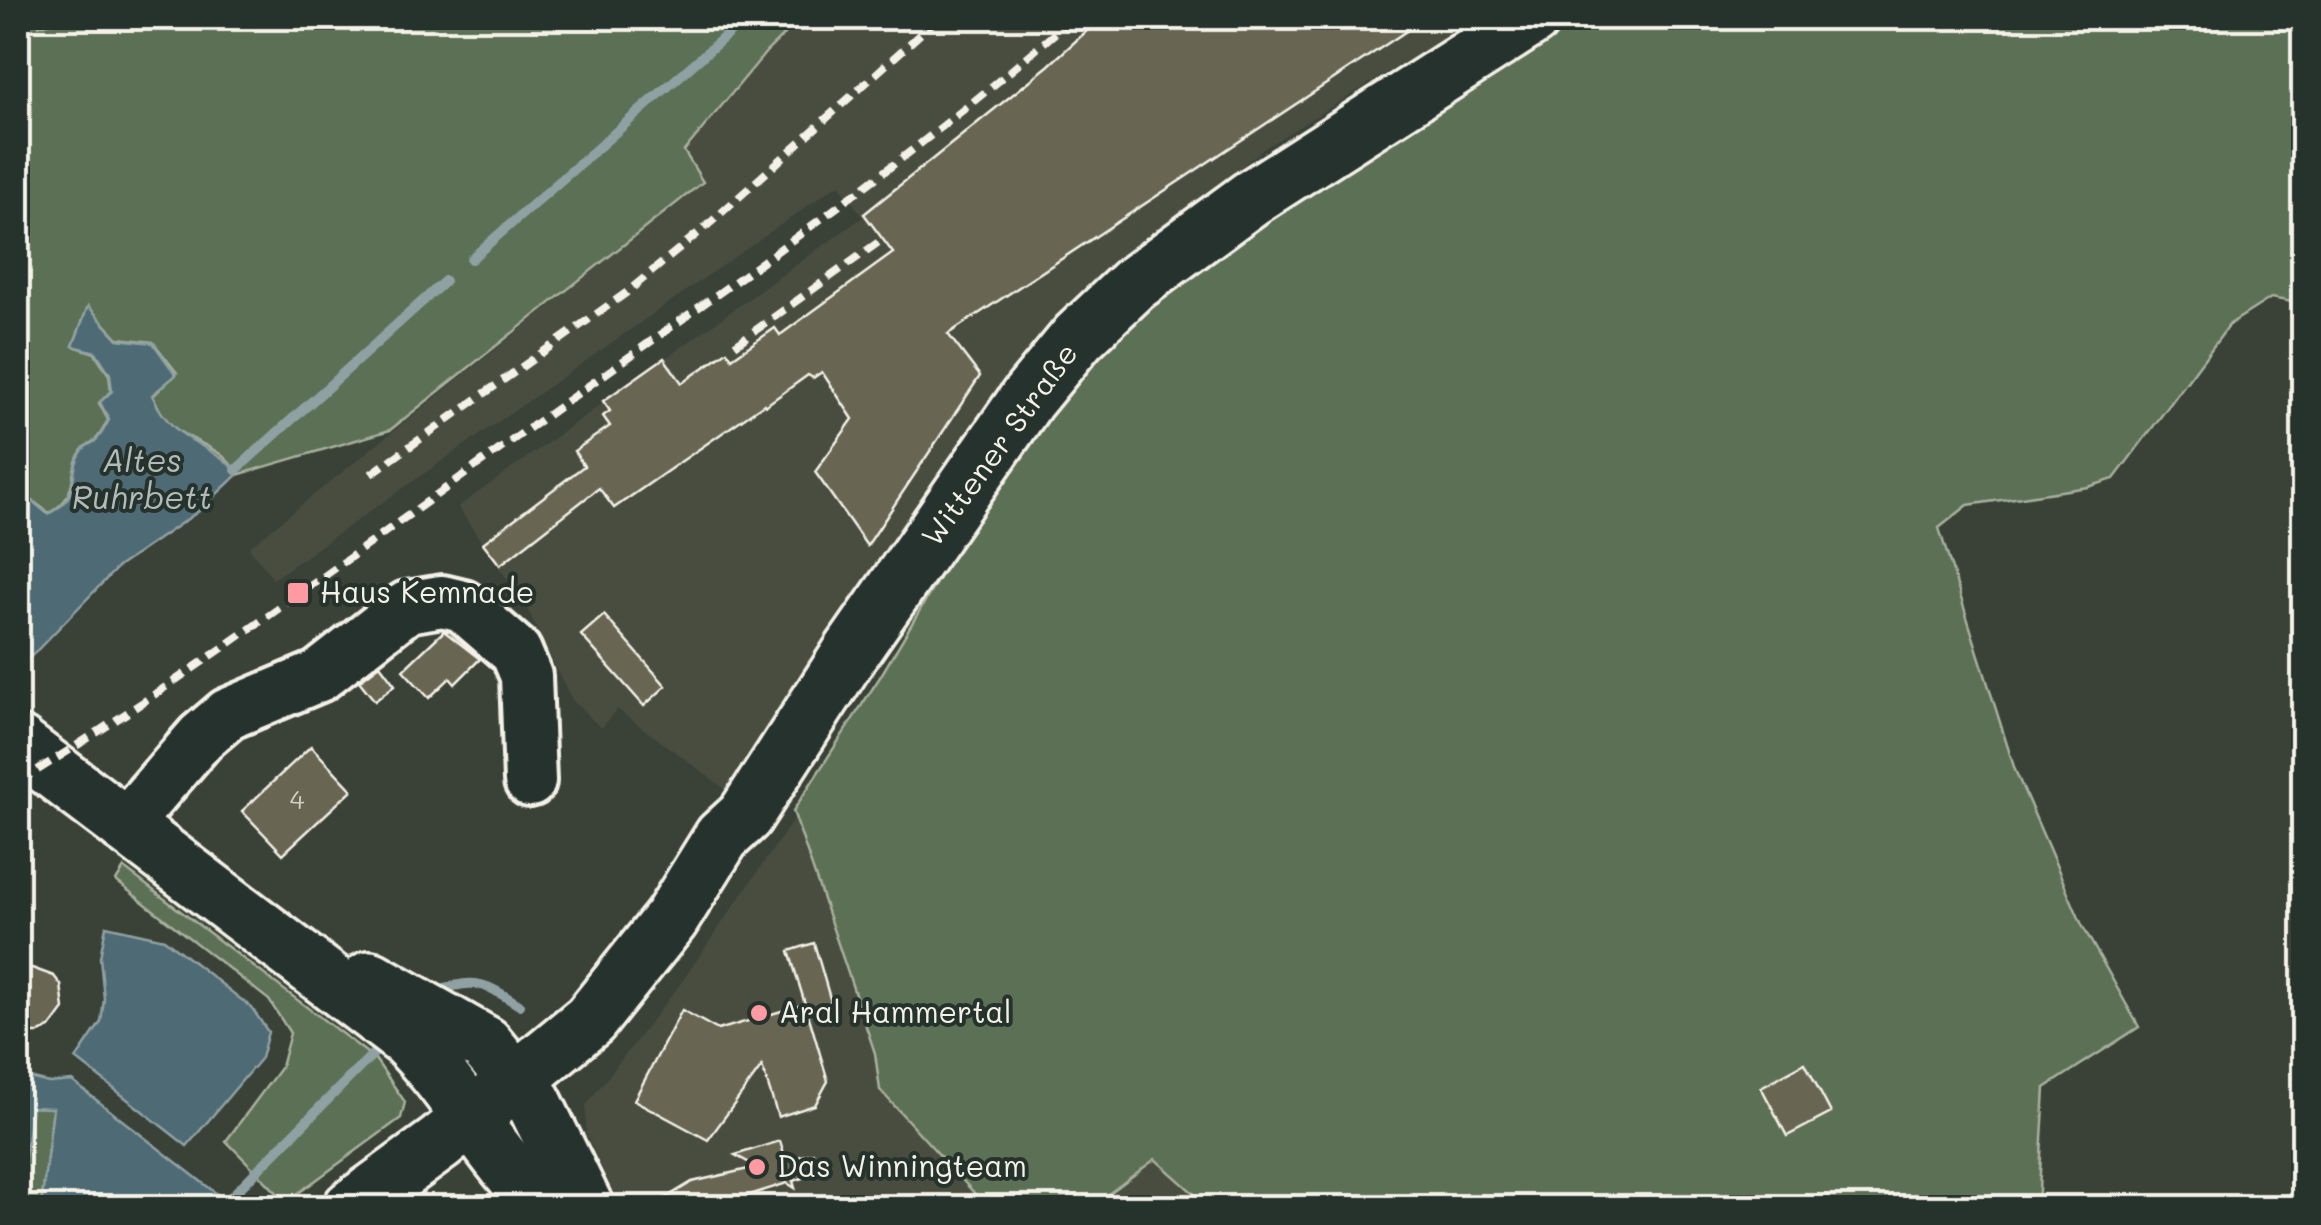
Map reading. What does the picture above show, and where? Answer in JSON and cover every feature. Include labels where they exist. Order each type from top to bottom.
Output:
[{"type":"main road","name":"Wittener Straße","points":[[398,1208],[525,1090],[590,1020],[671,918],[722,837],[745,816],[850,652],[1027,399],[1078,337],[1134,284],[1251,198],[1532,18]]},
{"type":"main road","points":[[18,744],[122,827],[264,929],[300,961],[404,1038],[431,1063],[524,1188],[547,1208]]},
{"type":"main road","points":[[264,929],[351,968],[485,1044],[525,1090],[586,1208]]},
{"type":"main road","name":"Wittener Straße","points":[[351,1208],[479,1130]]},
{"type":"street","points":[[122,827],[200,737],[228,714],[319,676],[408,607],[442,601],[463,606],[516,652],[526,676],[530,781]]},
{"type":"shaded area","points":[[802,18],[1476,18],[1266,147],[1120,263],[823,638],[728,791],[617,709],[601,728],[572,700],[528,610],[458,507],[863,217],[839,184],[273,579],[249,547],[704,182],[683,151],[767,51]]},
{"type":"shaded area","points":[[794,819],[875,1053],[880,1090],[987,1207],[624,1207],[613,1191],[586,1134],[586,1105],[678,987]]},
{"type":"shaded area","points":[[1155,1159],[1209,1207],[1091,1208]]},
{"type":"green space","points":[[18,18],[31,18],[28,30],[34,18],[58,18],[38,26],[65,18],[801,18],[767,51],[684,151],[703,182],[390,430],[237,475],[223,457],[183,434],[163,417],[153,396],[177,373],[153,342],[118,338],[88,306],[73,346],[95,353],[109,375],[111,391],[99,403],[108,420],[99,436],[77,458],[66,499],[49,513],[29,498],[18,481]]},
{"type":"green space","points":[[1581,18],[2303,18],[2303,304],[2271,298],[2230,324],[2114,479],[2088,487],[1968,505],[1939,528],[2015,770],[2082,925],[2139,1027],[2045,1088],[2038,1207],[1209,1207],[1155,1159],[1091,1207],[987,1207],[880,1090],[875,1053],[793,811],[880,677],[961,541],[1051,415],[1093,364],[1148,308],[1258,229]]},
{"type":"green space","points":[[124,868],[375,1059],[405,1102],[401,1118],[286,1202],[226,1141],[281,1067],[290,1033],[269,1000],[116,881]]},
{"type":"green space","points":[[31,1107],[53,1108],[41,1207],[18,1208]]},
{"type":"water","name":"Altes Ruhrbett","points":[[88,306],[118,339],[153,343],[176,375],[152,395],[160,410],[178,431],[223,460],[237,475],[199,511],[118,567],[18,670],[18,482],[28,498],[48,514],[59,507],[70,493],[82,451],[99,437],[109,420],[100,402],[112,391],[110,374],[96,352],[73,346]]},
{"type":"water","points":[[106,926],[164,939],[252,1008],[268,1032],[261,1058],[187,1146],[76,1059],[101,1022],[104,999],[100,957]]},
{"type":"water","points":[[18,1075],[49,1083],[72,1081],[226,1201],[220,1208],[41,1207],[53,1108],[32,1107],[18,1207]]},
{"type":"building","points":[[1101,18],[1426,18],[948,334],[980,376],[867,546],[815,472],[853,419],[822,372],[813,378],[808,375],[614,508],[599,488],[500,565],[483,543],[584,466],[574,451],[610,426],[603,416],[610,411],[603,401],[664,358],[682,383],[727,351],[732,358],[775,328],[780,335],[893,253],[864,214],[1048,66]]},
{"type":"building","points":[[604,615],[666,686],[644,706],[581,635]]},
{"type":"building","points":[[444,631],[480,659],[455,684],[450,678],[429,698],[403,670]]},
{"type":"building","points":[[380,665],[395,685],[375,701],[359,681]]},
{"type":"building","points":[[311,746],[352,790],[283,854],[242,811]]},
{"type":"building","points":[[814,943],[831,1002],[807,1010],[828,1081],[815,1105],[778,1117],[762,1066],[708,1140],[634,1100],[682,1010],[718,1030],[805,1004],[789,951]]},
{"type":"building","points":[[32,968],[54,976],[61,985],[64,1009],[50,1028],[39,1033],[18,1033],[18,971]]},
{"type":"building","points":[[1805,1063],[1831,1113],[1787,1136],[1761,1087]]},
{"type":"building","points":[[780,1141],[786,1160],[813,1153],[818,1173],[793,1181],[795,1188],[787,1183],[737,1199],[740,1208],[649,1208],[692,1182],[757,1167],[735,1155]]},
{"type":"waterway","points":[[471,259],[746,18]]},
{"type":"waterway","points":[[236,470],[445,281]]},
{"type":"waterway","points":[[439,991],[462,984],[481,985],[519,1005]]},
{"type":"waterway","points":[[220,1208],[375,1052]]},
{"type":"railway","points":[[371,474],[626,293],[709,224],[938,18]]},
{"type":"railway","points":[[18,782],[212,655],[737,280],[941,127],[1072,18]]},
{"type":"railway","points":[[735,345],[883,239]]},
{"type":"place","name":"Haus Kemnade","points":[[298,593]]},
{"type":"place","name":"Aral Hammertal","points":[[759,1013]]},
{"type":"place","name":"Das Winningteam","points":[[757,1167]]}]
